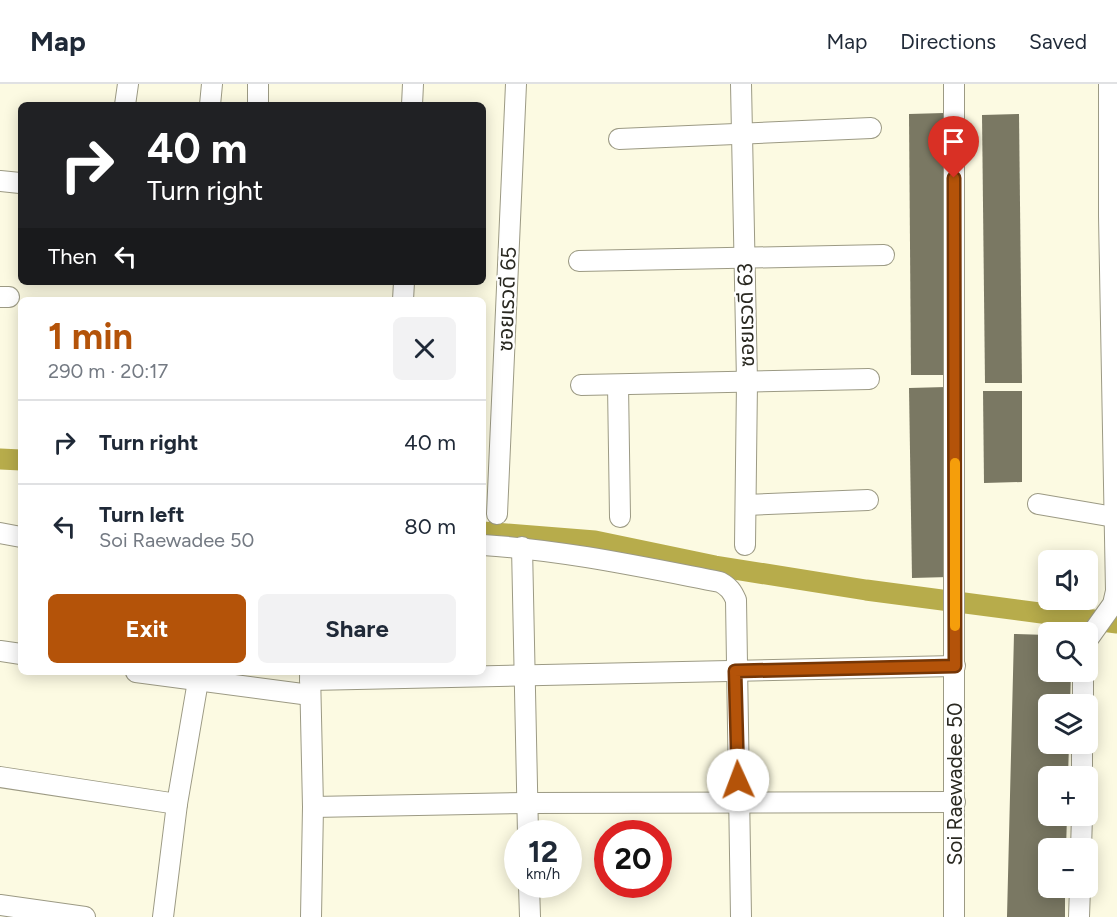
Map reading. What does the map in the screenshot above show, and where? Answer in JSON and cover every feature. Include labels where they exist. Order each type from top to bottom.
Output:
[{"type":"street","points":[[126,102],[128,84]]},
{"type":"street","points":[[210,102],[212,84]]},
{"type":"street","points":[[258,84],[258,102]]},
{"type":"street","points":[[412,102],[413,84]]},
{"type":"street","name":"ซอยเรวดี 65","points":[[497,513],[492,457],[516,84]]},
{"type":"street","name":"ซอยเรวดี 63","points":[[741,84],[747,382],[745,545]]},
{"type":"street","name":"Soi Raewadee 50","points":[[954,84],[954,917]]},
{"type":"street","points":[[1098,626],[1115,601],[1116,591],[1114,280],[1109,84]]},
{"type":"street","points":[[619,139],[871,128]]},
{"type":"street","points":[[0,181],[18,183]]},
{"type":"street","points":[[579,261],[884,255]]},
{"type":"street","points":[[581,385],[869,379]]},
{"type":"street","points":[[618,385],[620,516]]},
{"type":"street","points":[[746,505],[868,500]]},
{"type":"street","points":[[1038,504],[1114,516]]},
{"type":"street","points":[[0,533],[18,536]]},
{"type":"street","points":[[486,545],[522,547],[720,582],[728,586],[736,600],[735,671],[741,917]]},
{"type":"street","points":[[522,547],[528,820]]},
{"type":"street","points":[[0,651],[18,654]]},
{"type":"street","points":[[157,675],[198,681],[310,682],[955,666]]},
{"type":"street","points":[[163,917],[177,804],[198,681]]},
{"type":"street","points":[[310,682],[313,807],[310,917]]},
{"type":"street","points":[[0,777],[177,804]]},
{"type":"street","points":[[313,807],[527,803],[955,802]]},
{"type":"street","points":[[529,898],[530,917]]},
{"type":"street","points":[[1079,917],[1080,898]]},
{"type":"street","points":[[0,905],[85,917]]},
{"type":"building","points":[[944,113],[947,375],[911,375],[909,114]]},
{"type":"building","points":[[1019,114],[1022,383],[985,383],[982,115]]},
{"type":"building","points":[[946,387],[949,577],[912,578],[909,388]]},
{"type":"building","points":[[983,391],[1022,391],[1022,482],[984,483]]},
{"type":"building","points":[[1014,634],[1038,635],[1038,682],[1071,682],[1070,694],[1038,694],[1038,754],[1069,754],[1068,766],[1038,766],[1038,826],[1067,826],[1066,838],[1038,838],[1038,898],[1065,898],[1065,917],[1007,917]]},
{"type":"waterway","points":[[0,459],[18,460]]},
{"type":"waterway","points":[[486,532],[595,541],[715,566],[866,590],[1117,623]]},
{"type":"slow traffic","points":[[955,463],[955,626]]},
{"type":"route","points":[[738,780],[735,671],[955,666],[954,178]]}]
